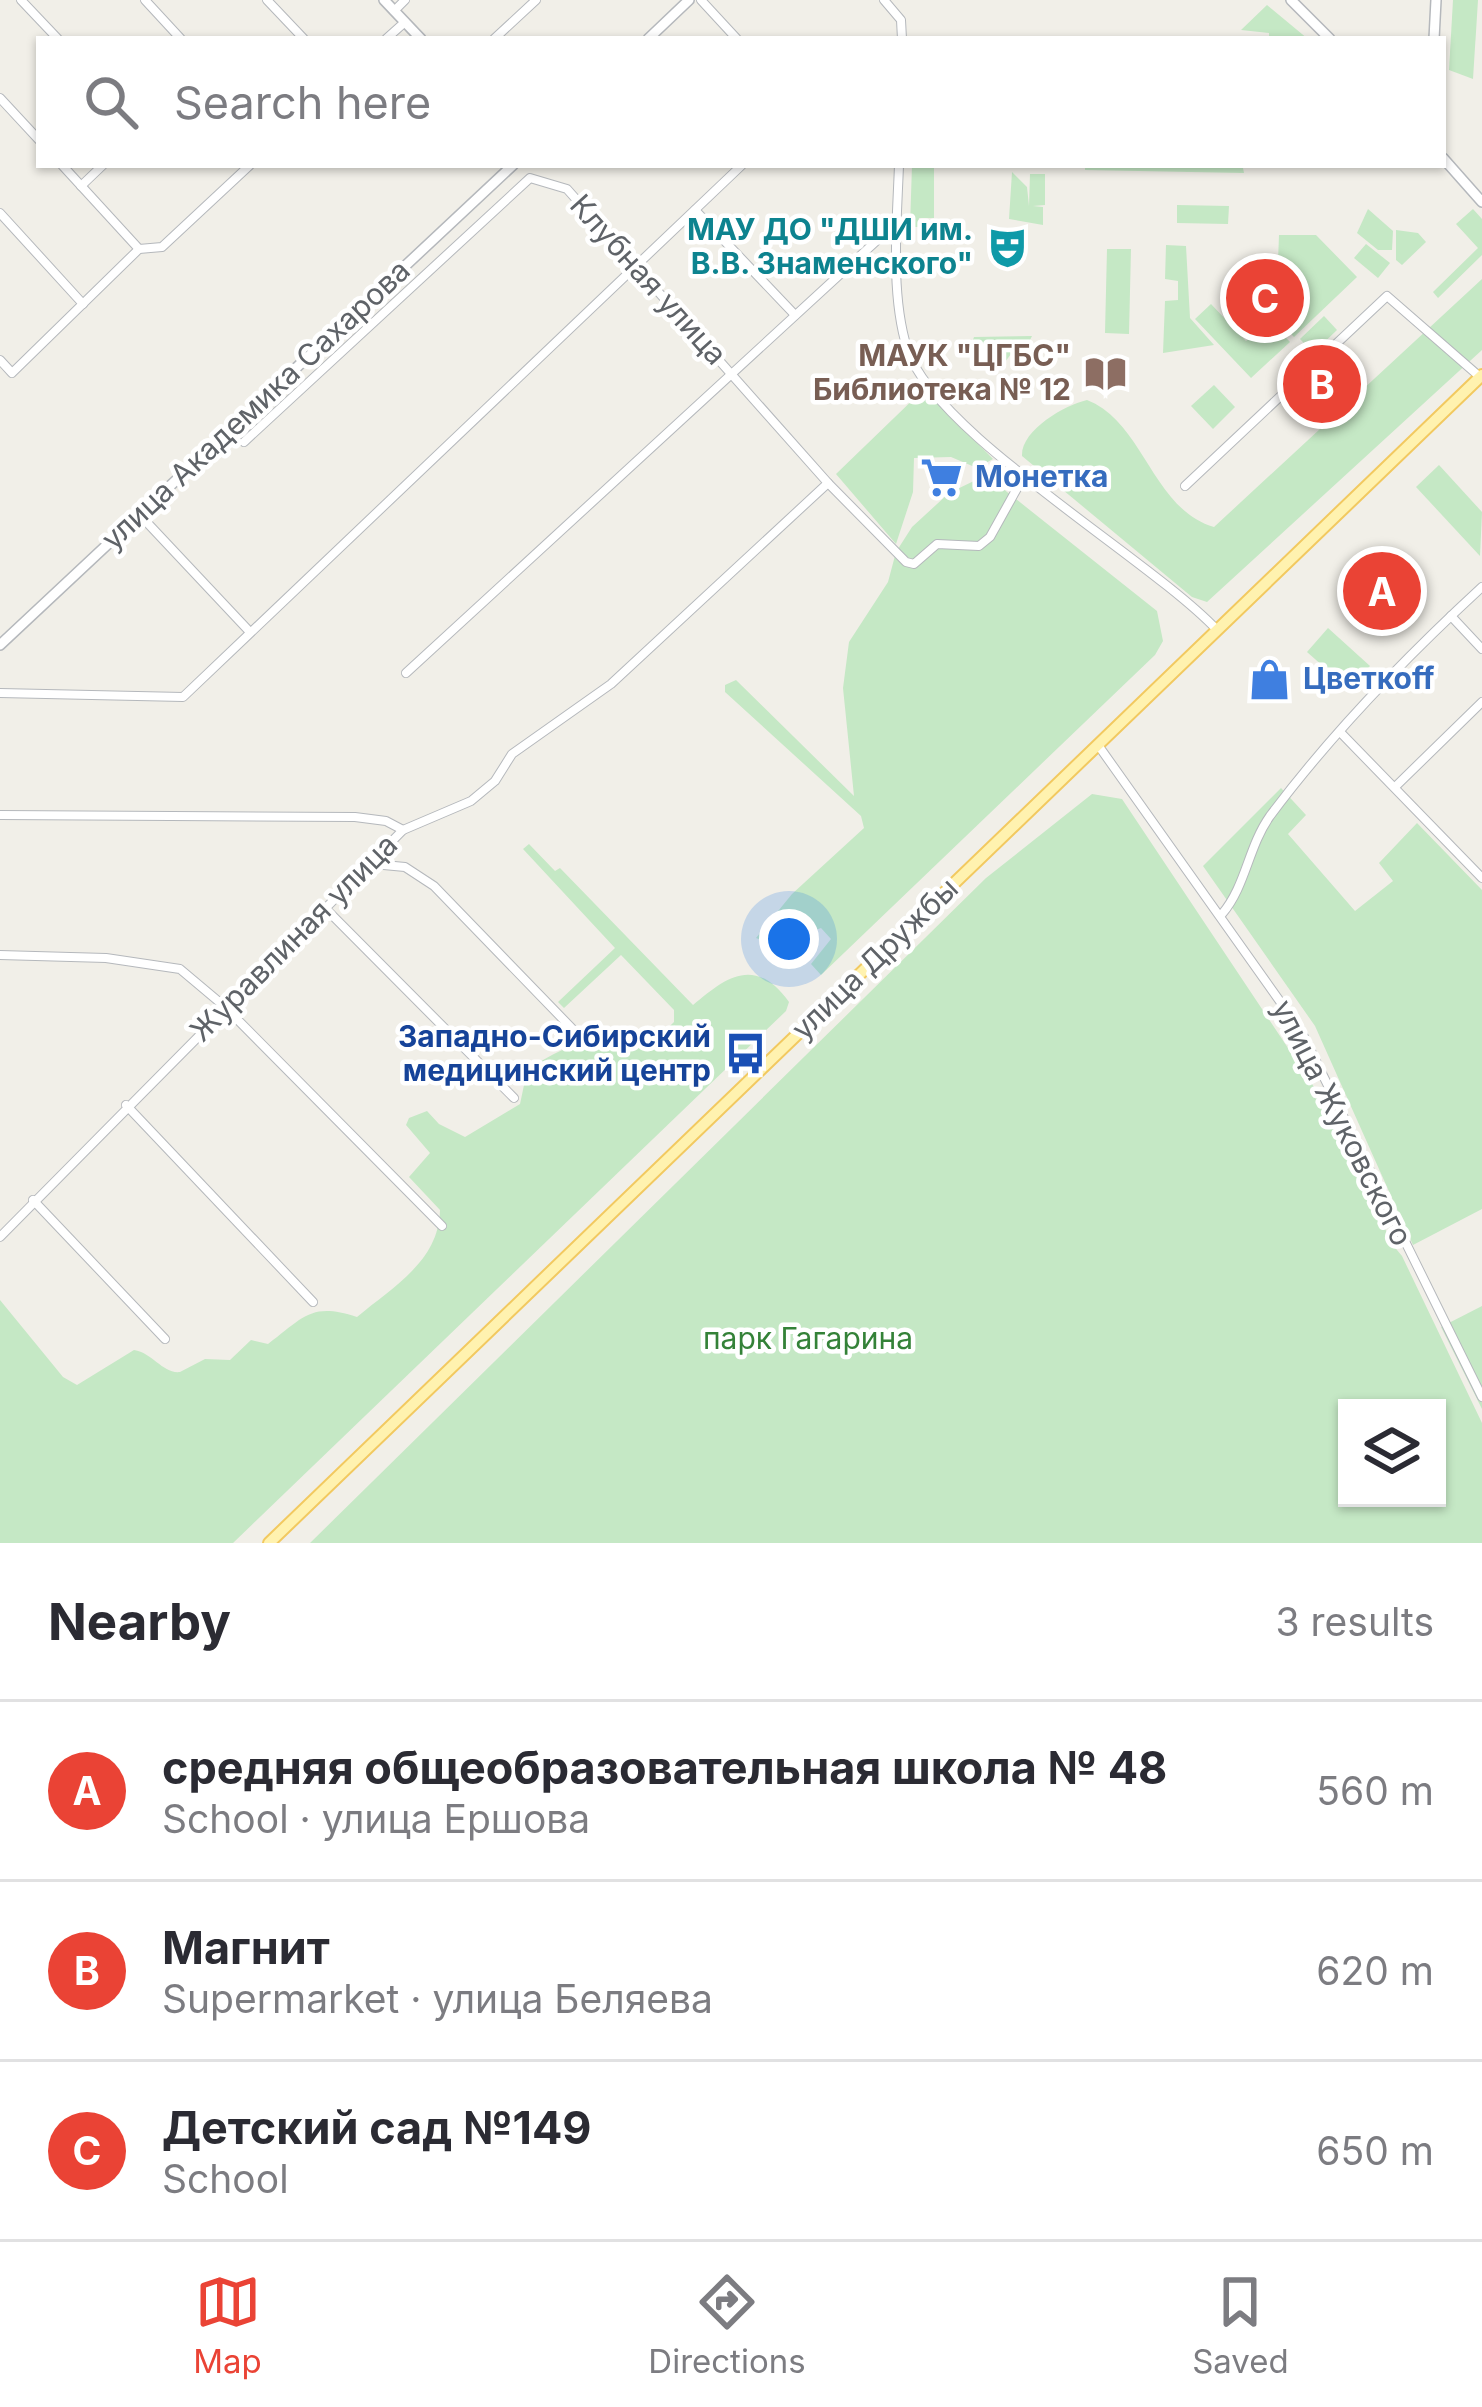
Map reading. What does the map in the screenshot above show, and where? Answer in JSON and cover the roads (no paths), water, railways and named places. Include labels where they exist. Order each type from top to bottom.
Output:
[{"type":"main road","name":"улица Дружбы","points":[[268,1543],[1481,376]]},
{"type":"street","points":[[21,0],[55,36]]},
{"type":"street","points":[[145,0],[178,36]]},
{"type":"street","points":[[267,0],[301,36]]},
{"type":"street","points":[[384,0],[418,36]]},
{"type":"street","points":[[394,10],[405,0]]},
{"type":"street","points":[[497,36],[536,0]]},
{"type":"street","points":[[650,36],[689,0]]},
{"type":"street","points":[[700,0],[734,36]]},
{"type":"street","points":[[884,0],[901,20],[902,36]]},
{"type":"street","points":[[1292,0],[1327,36]]},
{"type":"street","points":[[1434,36],[1436,0]]},
{"type":"street","points":[[389,36],[405,22]]},
{"type":"street","points":[[0,98],[36,137]]},
{"type":"street","points":[[1446,161],[1482,202]]},
{"type":"street","points":[[65,168],[139,250]]},
{"type":"street","points":[[81,186],[100,168]]},
{"type":"street","points":[[0,360],[13,373],[139,250],[162,248],[247,168]]},
{"type":"street","name":"улица Академика Сахарова","points":[[0,645],[510,168]]},
{"type":"street","points":[[0,693],[184,697],[739,168]]},
{"type":"street","points":[[898,168],[897,222],[908,353],[932,389],[1024,476],[1142,564],[1217,631]]},
{"type":"street","name":"Клубная улица","points":[[244,442],[530,178],[567,189],[827,483],[900,557],[914,564],[937,544],[980,546],[990,537],[1024,476]]},
{"type":"street","points":[[695,210],[795,315]]},
{"type":"street","points":[[0,213],[83,304]]},
{"type":"street","points":[[406,674],[897,222]]},
{"type":"street","points":[[1185,486],[1387,296],[1481,376]]},
{"type":"street","name":"Журавлиная улица","points":[[0,1235],[403,830],[471,801],[495,781],[512,754],[611,685],[827,483]]},
{"type":"street","points":[[139,513],[249,631]]},
{"type":"street","points":[[1222,914],[1232,902],[1248,849],[1341,733],[1482,587]]},
{"type":"street","points":[[1451,616],[1482,649]]},
{"type":"street","points":[[1394,787],[1482,702]]},
{"type":"street","points":[[1341,733],[1482,878]]},
{"type":"street","name":"улица Жуковского","points":[[1098,745],[1222,914],[1300,1031],[1482,1397]]},
{"type":"street","points":[[0,815],[374,818],[403,830]]},
{"type":"street","points":[[372,864],[405,867],[434,886],[587,1045]]},
{"type":"street","points":[[325,908],[514,1098]]},
{"type":"street","points":[[0,955],[172,967],[224,1006],[442,1226]]},
{"type":"street","points":[[126,1106],[313,1302]]},
{"type":"street","points":[[33,1201],[165,1339]]},
{"type":"place","name":"МАУ ДО \"ДШИ им. В.В. Знаменского\"","points":[[1007,247]]},
{"type":"place","name":"Детский сад №149","points":[[1265,298]]},
{"type":"place","name":"МАУК \"ЦГБС\" Библиотека № 12","points":[[1105,373]]},
{"type":"place","name":"Магнит","points":[[1322,384]]},
{"type":"place","name":"Монетка","points":[[941,477]]},
{"type":"place","name":"средняя общеобразовательная школа № 48","points":[[1382,591]]},
{"type":"place","name":"Цветкоff","points":[[1269,679]]},
{"type":"place","name":"Западно-Сибирский медицинский центр","points":[[745,1054]]},
{"type":"park label","name":"парк Гагарина","points":[[808,1339]]}]
